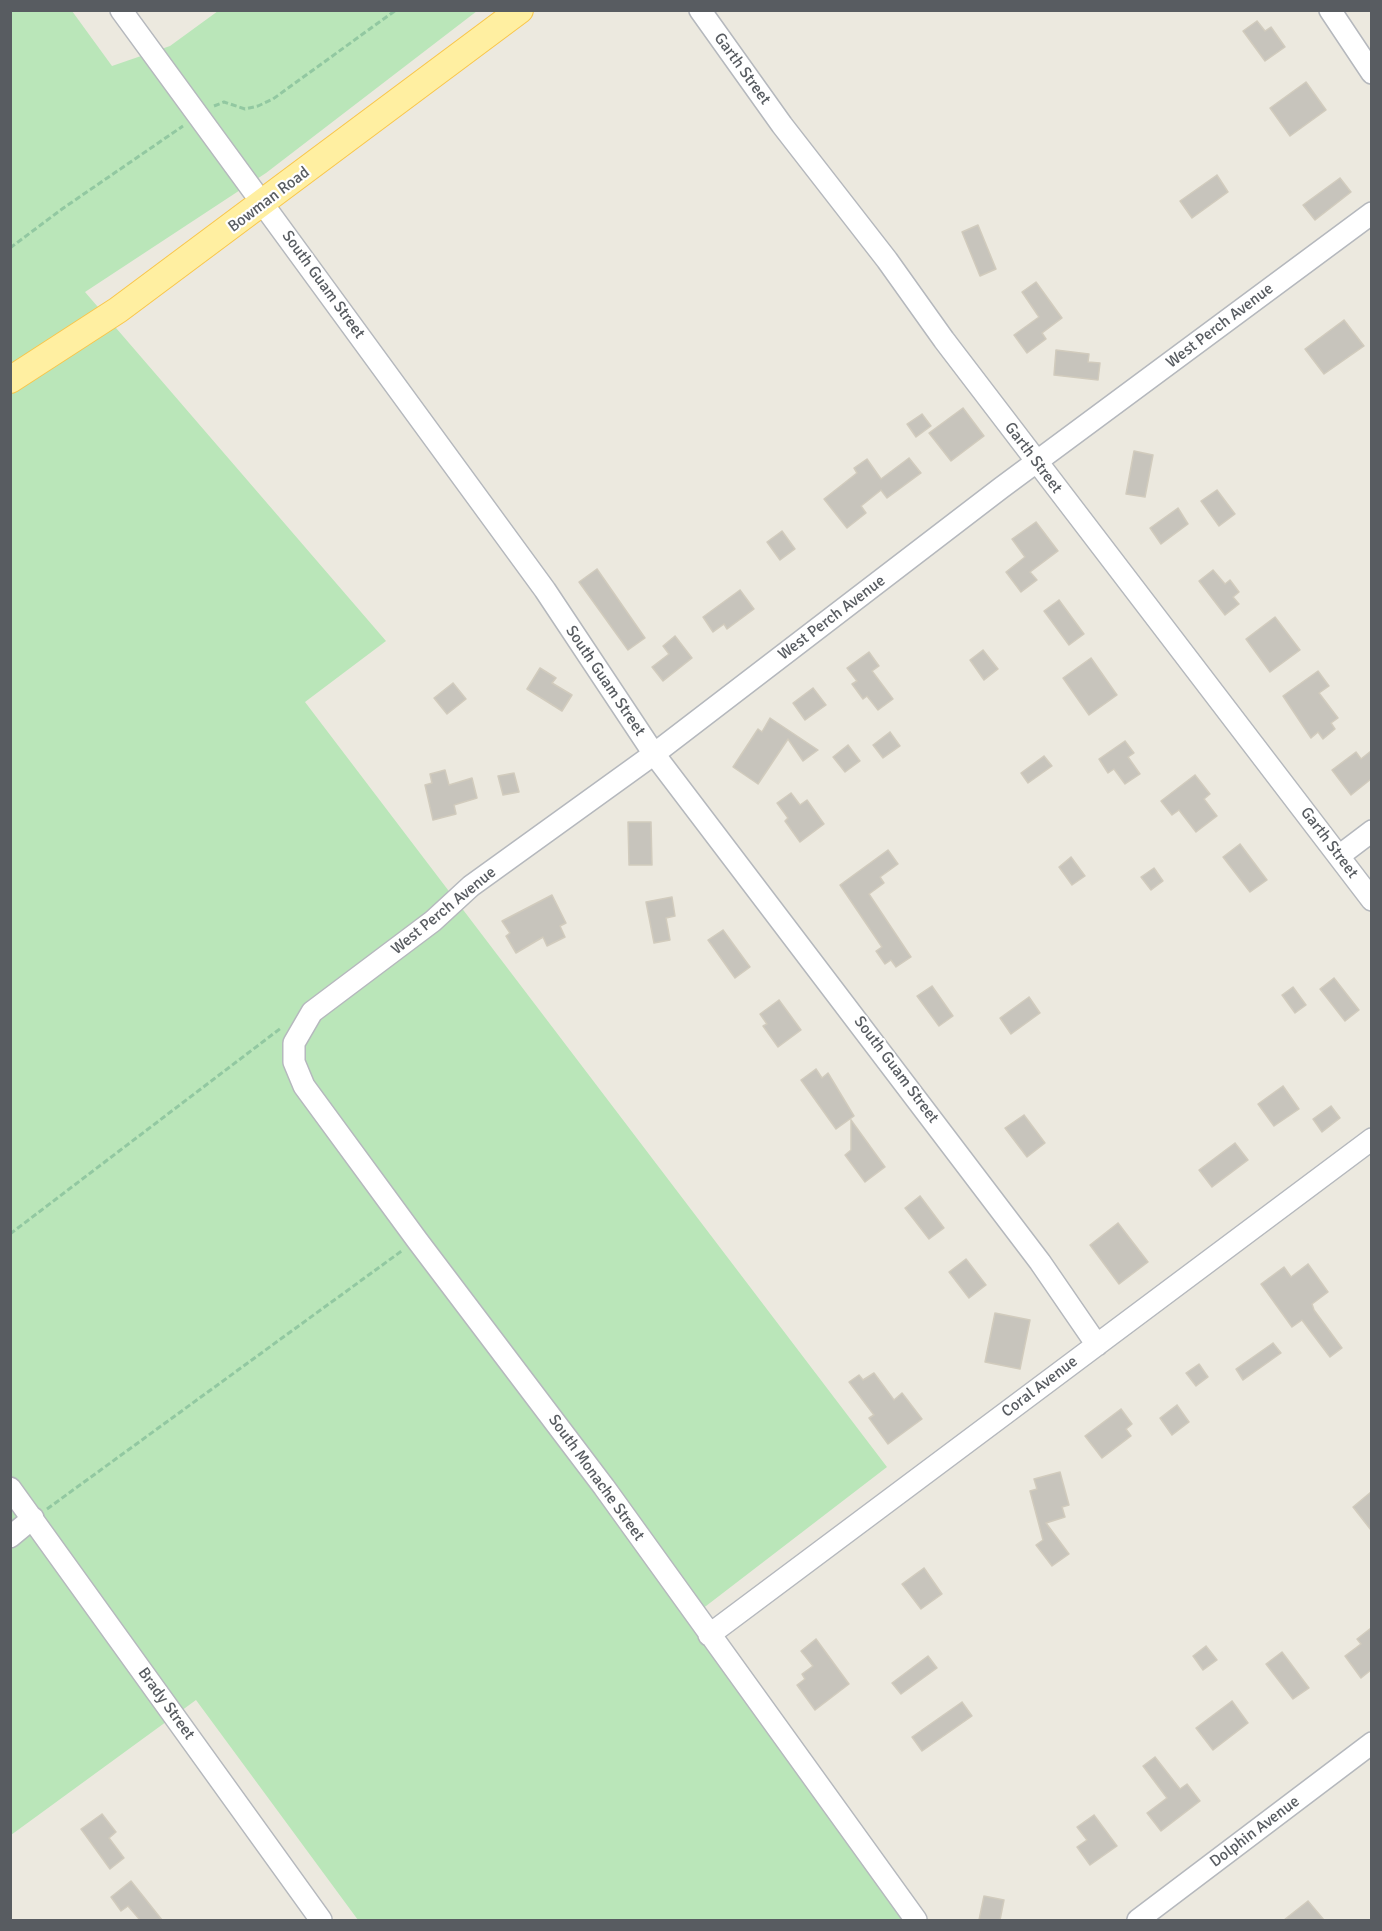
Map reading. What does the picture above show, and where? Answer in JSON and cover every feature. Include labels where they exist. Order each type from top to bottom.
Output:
[{"type":"main road","name":"Bowman Road","points":[[10,380],[118,310],[264,204],[520,10]]},
{"type":"street","name":"South Guam Street","points":[[121,10],[545,590],[654,754],[1040,1262],[1097,1345]]},
{"type":"street","name":"Garth Street","points":[[700,10],[782,125],[1036,462],[1371,900]]},
{"type":"street","points":[[1330,10],[1371,73]]},
{"type":"street","name":"West Perch Avenue","points":[[293,1027],[433,921],[471,886],[654,754],[1036,462],[1371,213]]},
{"type":"street","points":[[1339,856],[1371,831]]},
{"type":"street","name":"South Monache Street","points":[[293,1027],[294,1062],[304,1086],[604,1487],[916,1920]]},
{"type":"street","name":"Coral Avenue","points":[[709,1635],[1371,1139]]},
{"type":"street","name":"Brady Street","points":[[10,1488],[321,1920]]},
{"type":"street","points":[[10,1537],[33,1518]]},
{"type":"street","name":"Dolphin Avenue","points":[[1138,1920],[1371,1743]]},
{"type":"path","points":[[10,1234],[293,1027]]},
{"type":"path","points":[[33,1518],[417,1240]]},
{"type":"green space","points":[[11,11],[72,11],[112,66],[170,46],[218,11],[477,11],[266,173],[85,292],[386,641],[305,702],[887,1467],[693,1616],[925,1920],[358,1920],[196,1700],[11,1835]]},
{"type":"building","points":[[1257,21],[1265,31],[1271,27],[1285,47],[1265,61],[1243,31]]},
{"type":"building","points":[[1306,82],[1326,110],[1290,136],[1270,108]]},
{"type":"building","points":[[1217,175],[1228,192],[1192,218],[1180,201]]},
{"type":"building","points":[[1340,178],[1351,192],[1315,220],[1303,205]]},
{"type":"building","points":[[978,225],[996,269],[980,276],[962,232]]},
{"type":"building","points":[[1036,282],[1062,318],[1042,333],[1046,339],[1027,353],[1014,335],[1039,317],[1022,292]]},
{"type":"building","points":[[1344,320],[1364,346],[1324,374],[1305,349]]},
{"type":"building","points":[[1056,350],[1089,354],[1088,362],[1100,363],[1098,380],[1054,375]]},
{"type":"building","points":[[963,408],[984,436],[951,461],[929,433]]},
{"type":"building","points":[[922,414],[931,426],[916,437],[907,424]]},
{"type":"building","points":[[1134,451],[1153,455],[1145,497],[1126,494]]},
{"type":"building","points":[[909,458],[921,473],[887,498],[881,490],[861,506],[866,513],[847,528],[824,499],[857,473],[854,468],[867,459],[881,479]]},
{"type":"building","points":[[1217,490],[1235,514],[1219,526],[1201,501]]},
{"type":"building","points":[[1178,508],[1188,524],[1161,544],[1150,528]]},
{"type":"building","points":[[1036,522],[1058,551],[1030,572],[1037,580],[1021,592],[1006,572],[1025,557],[1012,539]]},
{"type":"building","points":[[782,531],[795,549],[780,560],[767,542]]},
{"type":"building","points":[[597,569],[645,638],[628,650],[579,582]]},
{"type":"building","points":[[1213,570],[1225,584],[1230,580],[1239,592],[1233,597],[1239,604],[1225,615],[1199,581]]},
{"type":"building","points":[[740,590],[754,609],[727,629],[724,624],[713,632],[703,617]]},
{"type":"building","points":[[1059,600],[1084,634],[1069,645],[1044,611]]},
{"type":"building","points":[[1275,617],[1300,650],[1270,672],[1246,639]]},
{"type":"building","points":[[675,636],[692,658],[663,681],[652,667],[669,654],[663,646]]},
{"type":"building","points":[[983,650],[998,669],[984,680],[970,660]]},
{"type":"building","points":[[869,652],[879,666],[872,671],[893,699],[878,710],[867,696],[863,699],[852,684],[857,681],[847,668]]},
{"type":"building","points":[[1091,658],[1117,695],[1089,715],[1063,678]]},
{"type":"building","points":[[540,668],[556,678],[552,683],[572,695],[562,711],[527,689]]},
{"type":"building","points":[[1318,671],[1329,686],[1319,693],[1338,718],[1331,723],[1335,729],[1323,739],[1318,732],[1311,738],[1283,696]]},
{"type":"building","points":[[453,683],[466,699],[447,714],[434,698]]},
{"type":"building","points":[[813,688],[826,705],[805,720],[793,703]]},
{"type":"building","points":[[770,718],[818,750],[803,761],[788,739],[758,784],[733,767],[758,729],[762,732]]},
{"type":"building","points":[[890,732],[900,746],[883,758],[873,745]]},
{"type":"building","points":[[1125,741],[1134,753],[1128,757],[1140,774],[1125,784],[1114,769],[1108,773],[1099,759]]},
{"type":"building","points":[[848,745],[860,761],[845,772],[833,757]]},
{"type":"building","points":[[1371,751],[1371,779],[1351,795],[1332,770],[1356,752],[1361,759]]},
{"type":"building","points":[[1044,756],[1052,766],[1028,783],[1021,773]]},
{"type":"building","points":[[445,770],[449,785],[472,778],[477,798],[454,805],[456,814],[433,820],[425,785],[432,783],[430,774]]},
{"type":"building","points":[[514,773],[519,792],[503,795],[498,776]]},
{"type":"building","points":[[1195,775],[1210,794],[1204,799],[1217,816],[1196,832],[1179,810],[1172,815],[1161,801]]},
{"type":"building","points":[[791,793],[800,805],[807,800],[824,824],[800,842],[785,821],[788,818],[777,803]]},
{"type":"building","points":[[628,822],[651,822],[652,865],[629,865]]},
{"type":"building","points":[[1240,844],[1267,880],[1250,892],[1223,857]]},
{"type":"building","points":[[888,850],[898,864],[880,877],[884,883],[869,894],[911,957],[896,967],[891,960],[885,964],[876,951],[882,947],[840,885]]},
{"type":"building","points":[[1071,857],[1085,876],[1072,885],[1059,867]]},
{"type":"building","points":[[1154,868],[1163,881],[1151,890],[1141,877]]},
{"type":"building","points":[[552,895],[566,923],[560,926],[565,937],[547,946],[543,937],[516,953],[506,936],[510,933],[502,921]]},
{"type":"building","points":[[672,897],[675,916],[666,918],[670,940],[654,943],[646,902]]},
{"type":"building","points":[[723,930],[750,967],[735,978],[708,940]]},
{"type":"building","points":[[1334,978],[1359,1010],[1345,1021],[1320,989]]},
{"type":"building","points":[[932,986],[953,1016],[939,1026],[917,996]]},
{"type":"building","points":[[1293,987],[1306,1005],[1295,1013],[1282,995]]},
{"type":"building","points":[[1029,997],[1040,1013],[1011,1034],[1000,1018]]},
{"type":"building","points":[[779,1000],[801,1030],[778,1047],[763,1026],[767,1024],[760,1014]]},
{"type":"building","points":[[816,1069],[822,1078],[828,1073],[854,1116],[836,1129],[801,1080]]},
{"type":"building","points":[[1283,1086],[1299,1109],[1274,1126],[1258,1104]]},
{"type":"building","points":[[1331,1106],[1340,1118],[1322,1132],[1313,1119]]},
{"type":"building","points":[[1024,1115],[1045,1143],[1027,1157],[1005,1128]]},
{"type":"building","points":[[851,1120],[885,1167],[865,1182],[845,1155],[851,1150]]},
{"type":"building","points":[[1235,1143],[1248,1160],[1212,1187],[1199,1170]]},
{"type":"building","points":[[920,1196],[944,1228],[929,1239],[905,1208]]},
{"type":"building","points":[[1118,1223],[1148,1262],[1119,1284],[1090,1245]]},
{"type":"building","points":[[966,1259],[986,1285],[969,1298],[949,1272]]},
{"type":"building","points":[[1308,1264],[1328,1292],[1312,1304],[1314,1310],[1342,1348],[1330,1357],[1302,1320],[1292,1327],[1261,1284],[1284,1267],[1291,1277]]},
{"type":"building","points":[[995,1313],[1030,1320],[1020,1369],[985,1362]]},
{"type":"building","points":[[1273,1343],[1281,1353],[1243,1380],[1236,1369]]},
{"type":"building","points":[[1199,1364],[1208,1377],[1196,1386],[1186,1373]]},
{"type":"building","points":[[874,1373],[894,1400],[902,1393],[922,1419],[888,1444],[869,1418],[874,1415],[849,1382],[859,1375],[863,1380]]},
{"type":"building","points":[[1177,1405],[1189,1422],[1172,1435],[1160,1418]]},
{"type":"building","points":[[1121,1409],[1132,1424],[1126,1429],[1131,1436],[1102,1458],[1085,1436]]},
{"type":"building","points":[[1060,1472],[1069,1505],[1062,1507],[1065,1517],[1046,1523],[1069,1554],[1052,1566],[1036,1545],[1043,1540],[1030,1491],[1037,1489],[1034,1479]]},
{"type":"building","points":[[1371,1492],[1371,1530],[1353,1507]]},
{"type":"building","points":[[924,1568],[942,1594],[921,1609],[902,1584]]},
{"type":"building","points":[[1371,1628],[1371,1670],[1361,1678],[1345,1656],[1361,1644],[1357,1639]]},
{"type":"building","points":[[816,1639],[849,1684],[815,1710],[797,1685],[805,1679],[802,1674],[813,1666],[801,1651]]},
{"type":"building","points":[[1206,1646],[1217,1660],[1203,1670],[1193,1656]]},
{"type":"building","points":[[1282,1652],[1309,1688],[1293,1699],[1266,1664]]},
{"type":"building","points":[[928,1656],[937,1668],[901,1694],[892,1683]]},
{"type":"building","points":[[1232,1701],[1248,1723],[1213,1750],[1196,1728]]},
{"type":"building","points":[[962,1702],[972,1716],[922,1751],[912,1737]]},
{"type":"building","points":[[1155,1757],[1180,1789],[1187,1784],[1200,1801],[1161,1831],[1147,1813],[1167,1798],[1143,1766]]},
{"type":"building","points":[[102,1814],[116,1832],[109,1838],[124,1858],[110,1869],[81,1829]]},
{"type":"building","points":[[1094,1815],[1117,1846],[1090,1865],[1077,1847],[1087,1840],[1077,1827]]},
{"type":"building","points":[[131,1881],[162,1920],[140,1920],[128,1906],[121,1911],[111,1897]]},
{"type":"building","points":[[984,1896],[1004,1900],[1000,1920],[979,1920]]},
{"type":"building","points":[[1308,1901],[1324,1920],[1284,1920]]}]
